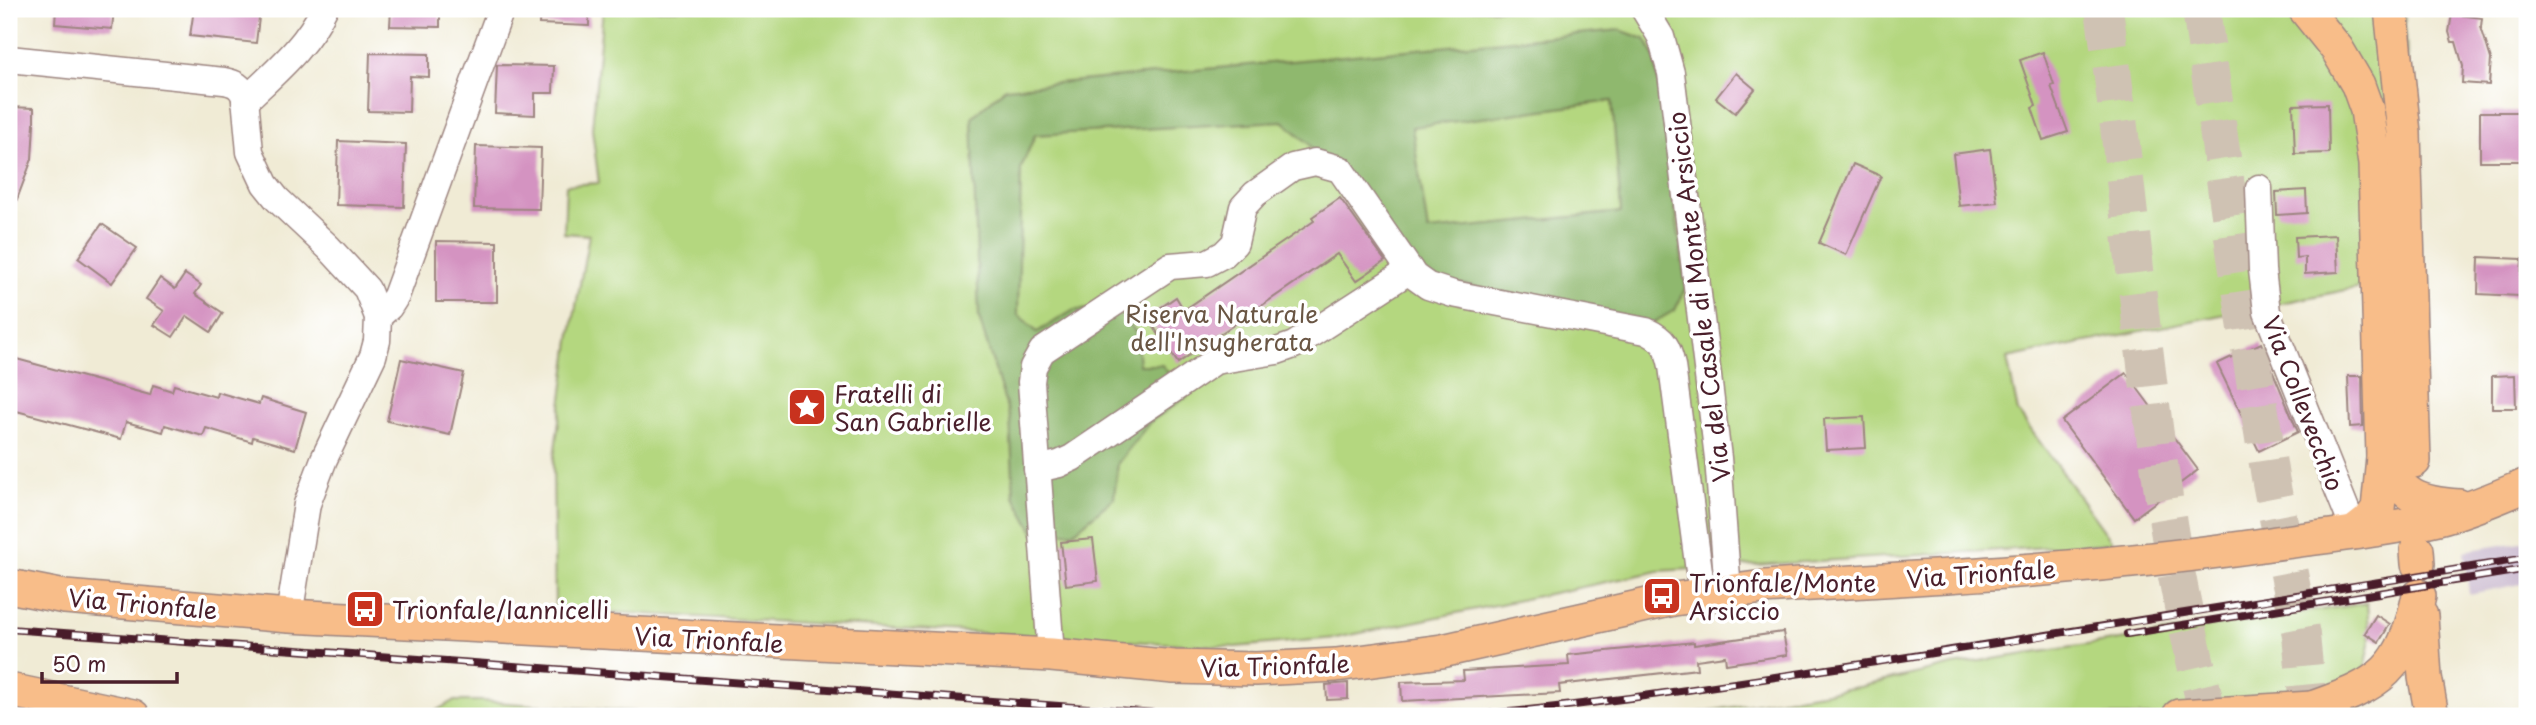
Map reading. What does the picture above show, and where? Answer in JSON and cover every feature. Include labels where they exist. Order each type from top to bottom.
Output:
[{"type":"main road","points":[[2305,9],[2328,36],[2358,85],[2373,139],[2399,459],[2378,509],[2369,521],[2355,532]]},
{"type":"main road","points":[[2391,9],[2404,133],[2399,459],[2395,480],[2413,497],[2427,502],[2472,507]]},
{"type":"main road","name":"Via Trionfale","points":[[9,586],[65,597],[289,616],[1051,656],[1215,669],[1272,669],[1336,665],[1442,651],[1715,592],[2089,566],[2355,532],[2437,518],[2527,485]]},
{"type":"main road","points":[[2179,716],[2326,712],[2377,680],[2390,668],[2407,642],[2418,570],[2426,677],[2432,716]]},
{"type":"main road","points":[[9,690],[134,716]]},
{"type":"street","points":[[245,101],[304,43],[324,9]]},
{"type":"street","points":[[378,317],[396,296],[501,9]]},
{"type":"street","name":"Via del Casale di Monte Arsiccio","points":[[1644,9],[1661,37],[1671,72],[1717,446],[1715,592]]},
{"type":"street","points":[[9,58],[228,82],[240,87],[245,101],[250,152],[265,184],[277,199],[330,247],[367,289],[378,317],[377,341],[373,356],[310,493],[289,616]]},
{"type":"street","points":[[1051,656],[1031,382],[1033,367],[1042,351],[1170,266],[1207,263],[1224,254],[1235,243],[1243,207],[1255,194],[1293,167],[1315,162],[1340,169],[1410,270],[1428,286],[1453,294],[1625,326],[1661,338],[1668,348],[1672,366],[1715,592]]},
{"type":"street","name":"Via Collevecchio","points":[[2259,188],[2262,270],[2267,312],[2355,532]]},
{"type":"street","points":[[1037,469],[1059,464],[1072,457],[1215,360],[1277,351],[1294,345],[1410,270]]},
{"type":"shaded area","points":[[2527,541],[2527,583],[2469,594],[2464,551]]},
{"type":"green space","name":"Riserva Naturale dell'Insugherata","points":[[603,9],[2404,9],[2421,275],[2007,358],[2018,412],[2113,543],[1659,571],[1336,638],[1235,647],[555,609],[553,464],[571,333],[589,235],[564,233],[566,185],[599,183],[592,129]]},
{"type":"green space","points":[[1620,30],[1645,39],[1655,57],[1686,287],[1675,310],[1649,325],[1424,276],[1368,223],[1308,143],[1283,121],[1035,135],[1021,168],[1018,314],[1037,332],[1074,310],[1115,309],[1136,332],[1139,365],[1162,365],[1188,396],[1150,422],[1118,463],[1114,498],[1074,532],[1035,534],[1014,496],[1010,418],[979,318],[972,117],[1005,88]],"holes":[[[1612,101],[1621,212],[1428,231],[1412,127]]]},
{"type":"green space","points":[[2367,603],[2370,644],[2362,683],[2361,716],[1678,716],[1859,687],[1953,665]]},
{"type":"green space","points":[[453,701],[480,701],[692,716],[427,716]]},
{"type":"building","points":[[56,9],[114,9],[112,29],[55,24]]},
{"type":"building","points":[[194,9],[260,9],[256,43],[190,36]]},
{"type":"building","points":[[391,9],[440,9],[440,27],[390,26]]},
{"type":"building","points":[[540,9],[589,9],[589,26],[539,24]]},
{"type":"building","points":[[2452,14],[2482,18],[2481,27],[2491,59],[2489,85],[2462,83],[2463,66],[2456,42],[2452,42],[2449,32]]},
{"type":"building","points":[[2043,52],[2054,85],[2051,86],[2068,132],[2043,140],[2032,108],[2036,106],[2020,60]]},
{"type":"building","points":[[370,53],[429,54],[429,77],[410,76],[409,112],[368,111]]},
{"type":"building","points":[[497,65],[554,66],[553,93],[535,93],[535,115],[495,113]]},
{"type":"building","points":[[1736,73],[1755,89],[1735,113],[1716,98]]},
{"type":"building","points":[[2328,104],[2329,153],[2295,154],[2293,105]]},
{"type":"building","points":[[9,107],[34,108],[32,159],[10,218]]},
{"type":"building","points":[[2480,112],[2522,112],[2523,161],[2480,161]]},
{"type":"building","points":[[338,141],[406,144],[404,207],[336,205]]},
{"type":"building","points":[[476,146],[541,148],[539,209],[474,208]]},
{"type":"building","points":[[1990,149],[1997,202],[1959,206],[1953,154]]},
{"type":"building","points":[[1853,164],[1881,176],[1846,255],[1819,243]]},
{"type":"building","points":[[2306,190],[2307,213],[2277,215],[2276,192]]},
{"type":"building","points":[[1340,198],[1385,261],[1356,281],[1337,254],[1178,363],[1147,317],[1176,297],[1184,310],[1314,221],[1312,217]]},
{"type":"building","points":[[102,224],[137,248],[112,283],[78,258]]},
{"type":"building","points":[[2336,235],[2338,272],[2305,274],[2305,257],[2296,258],[2295,237]]},
{"type":"building","points":[[436,241],[497,242],[497,302],[436,302]]},
{"type":"building","points":[[2479,257],[2522,259],[2520,296],[2478,294]]},
{"type":"building","points":[[185,274],[201,285],[195,294],[223,313],[211,332],[187,316],[173,337],[154,325],[164,311],[146,299],[160,278],[175,289]]},
{"type":"building","points":[[2261,343],[2298,432],[2259,451],[2217,364]]},
{"type":"building","points":[[9,357],[150,395],[153,385],[172,391],[174,385],[216,397],[217,392],[259,404],[261,398],[306,412],[295,449],[253,437],[252,442],[206,428],[203,436],[165,425],[163,432],[126,422],[121,439],[9,409]]},
{"type":"building","points":[[401,359],[464,373],[450,435],[387,421]]},
{"type":"building","points":[[2126,373],[2198,470],[2134,518],[2062,421]]},
{"type":"building","points":[[2515,375],[2516,408],[2492,408],[2492,376]]},
{"type":"building","points":[[2348,376],[2362,376],[2363,426],[2350,427]]},
{"type":"building","points":[[1864,417],[1866,448],[1826,450],[1824,419]]},
{"type":"building","points":[[1093,539],[1098,581],[1066,585],[1061,542]]},
{"type":"building","points":[[2376,615],[2390,624],[2379,642],[2365,633]]},
{"type":"building","points":[[1783,632],[1787,655],[1726,664],[1725,656],[1696,660],[1697,669],[1559,685],[1560,693],[1402,701],[1401,682],[1464,680],[1463,671],[1569,665],[1568,655],[1694,642],[1694,645]]},
{"type":"building","points":[[1348,683],[1348,699],[1327,700],[1326,685]]},
{"type":"tunnel","points":[[2104,9],[2164,501],[2208,716]]},
{"type":"tunnel","points":[[2201,9],[2270,477],[2301,635],[2309,716]]},
{"type":"railway","points":[[1464,716],[1567,706],[1722,685],[2527,558]]},
{"type":"railway","points":[[2127,634],[2527,569]]},
{"type":"railway","points":[[9,629],[1196,716]]},
{"type":"place","name":"Fratelli di San Gabrielle","points":[[807,407]]},
{"type":"place","name":"Trionfale/Monte Arsiccio","points":[[1662,596]]},
{"type":"place","name":"Trionfale/Iannicelli","points":[[365,609]]}]
